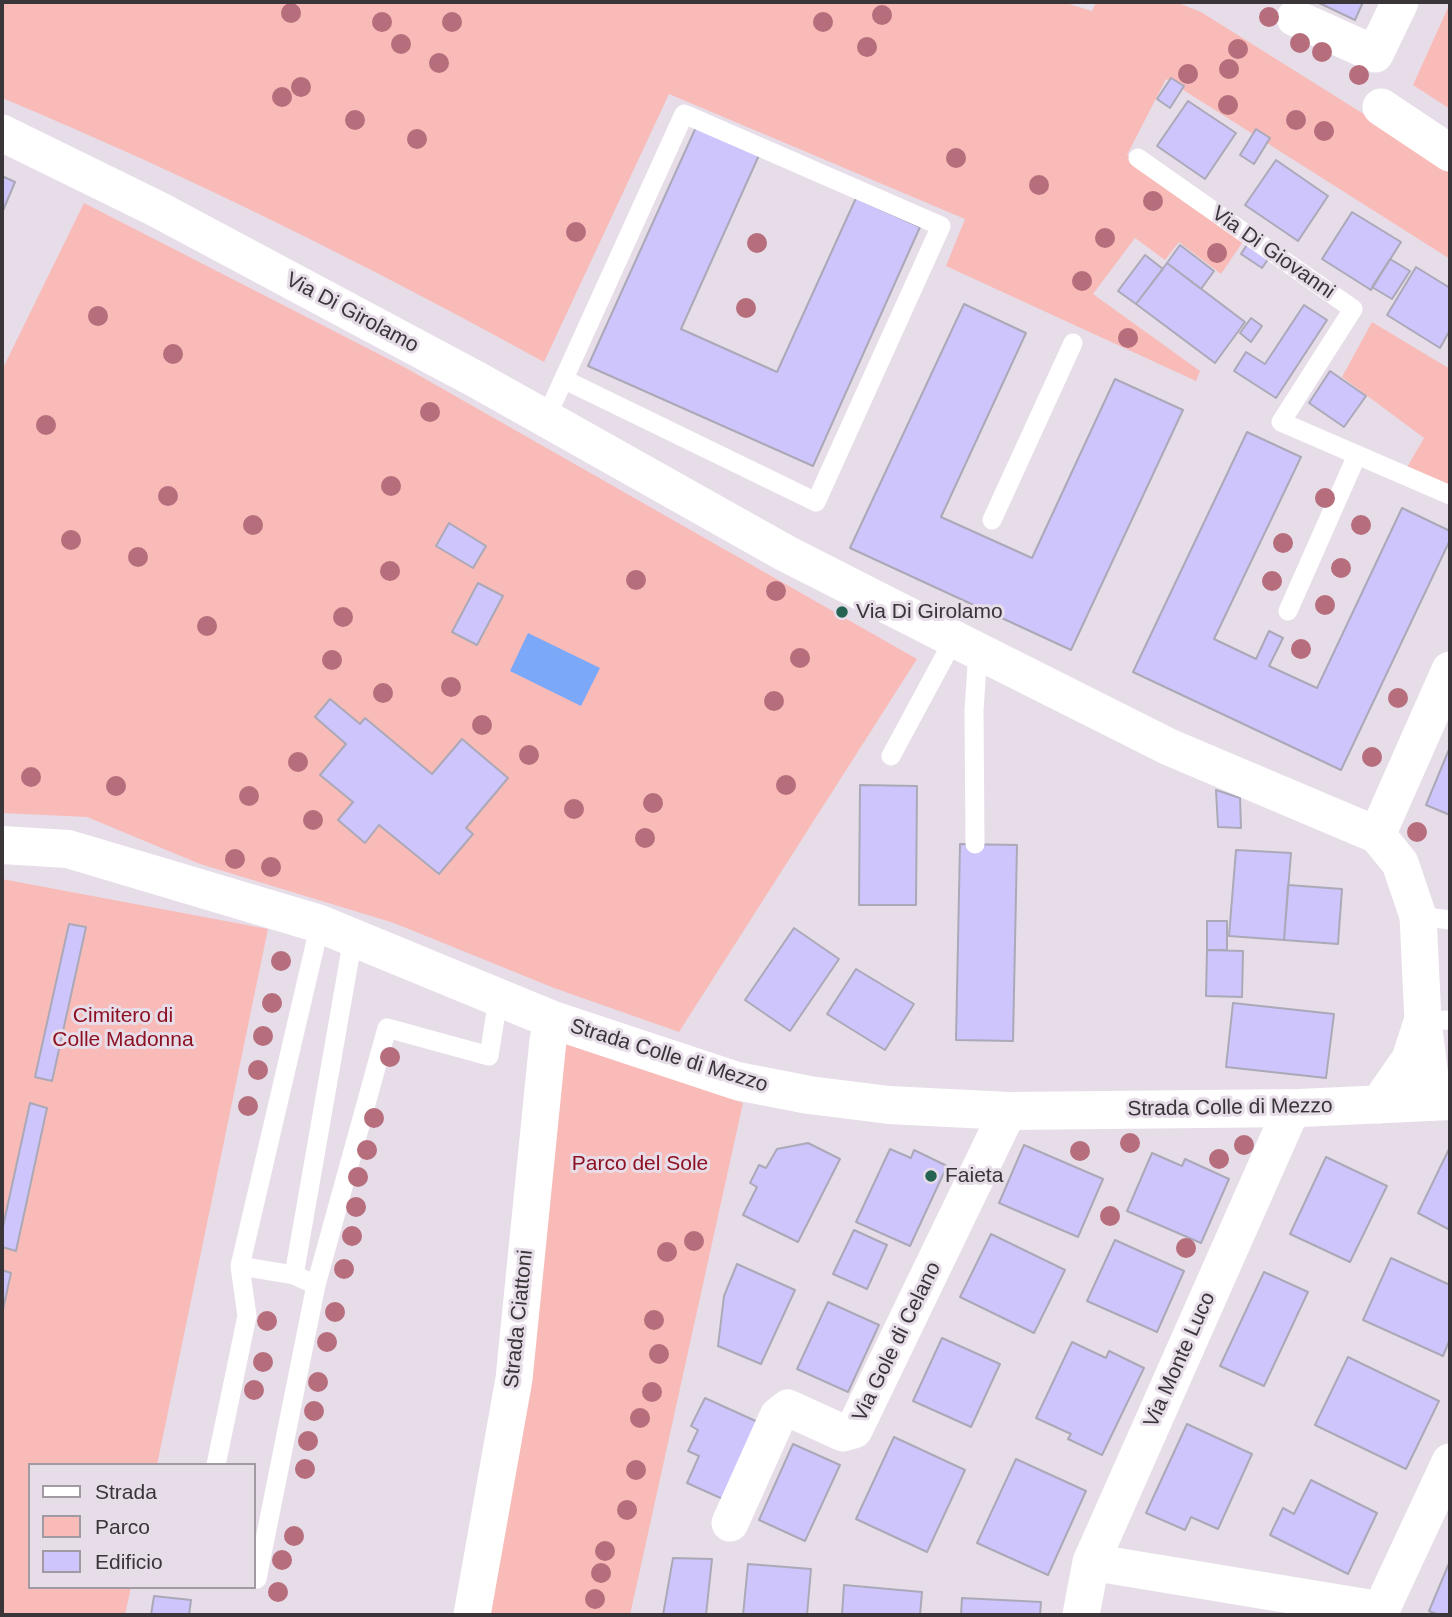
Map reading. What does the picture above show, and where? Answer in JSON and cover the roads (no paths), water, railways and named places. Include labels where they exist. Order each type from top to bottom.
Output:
[{"type":"street","points":[[1295,18],[1375,54],[1400,2]]},
{"type":"street","points":[[1381,107],[1450,153]]},
{"type":"street","name":"Via Di Girolamo","points":[[2,133],[158,209],[546,418],[785,552],[966,645],[1169,747],[1377,835],[1401,863],[1434,918],[1441,1102]]},
{"type":"street","points":[[1377,835],[1450,670]]},
{"type":"street","name":"Strada Colle di Mezzo","points":[[2,845],[68,849],[336,931],[553,1020],[749,1083],[809,1095],[889,1105],[1008,1111],[1292,1108],[1441,1102]]},
{"type":"street","name":"Strada Ciattoni","points":[[472,1615],[514,1379],[548,1040],[553,1020]]},
{"type":"street","points":[[1436,1021],[1450,1052]]},
{"type":"street","name":"Via Di Girolamo","points":[[1378,1105],[1436,1021]]},
{"type":"street","name":"Via Monte Luco","points":[[1082,1615],[1091,1562],[1292,1108]]},
{"type":"street","name":"Via Gole di Celano","points":[[730,1522],[778,1416],[788,1408],[843,1433],[853,1430],[1008,1111]]},
{"type":"street","points":[[1091,1562],[1381,1610],[1450,1462]]},
{"type":"lane","points":[[546,418],[684,114],[941,226],[816,502],[565,380]]},
{"type":"lane","name":"Via Di Giovanni","points":[[1138,158],[1353,309],[1280,422],[1450,495]]},
{"type":"lane","points":[[992,520],[1073,343]]},
{"type":"lane","points":[[1288,611],[1357,455]]},
{"type":"lane","points":[[891,755],[966,645]]},
{"type":"lane","points":[[966,645],[974,710],[975,845]]},
{"type":"lane","points":[[215,1463],[247,1316],[240,1266],[336,931]]},
{"type":"lane","points":[[294,1275],[336,931]]},
{"type":"lane","points":[[256,1579],[316,1285],[387,1028],[489,1056],[498,999]]},
{"type":"lane","points":[[240,1266],[294,1275],[316,1285]]},
{"type":"water","points":[[528,633],[600,668],[581,706],[510,671]]},
{"type":"place","name":"Via Di Girolamo","points":[[842,612]]},
{"type":"place","name":"Faieta","points":[[931,1176]]},
{"type":"park label","name":"Cimitero di Colle Madonna","points":[[123,1028]]},
{"type":"park label","name":"Parco del Sole","points":[[640,1164]]}]
